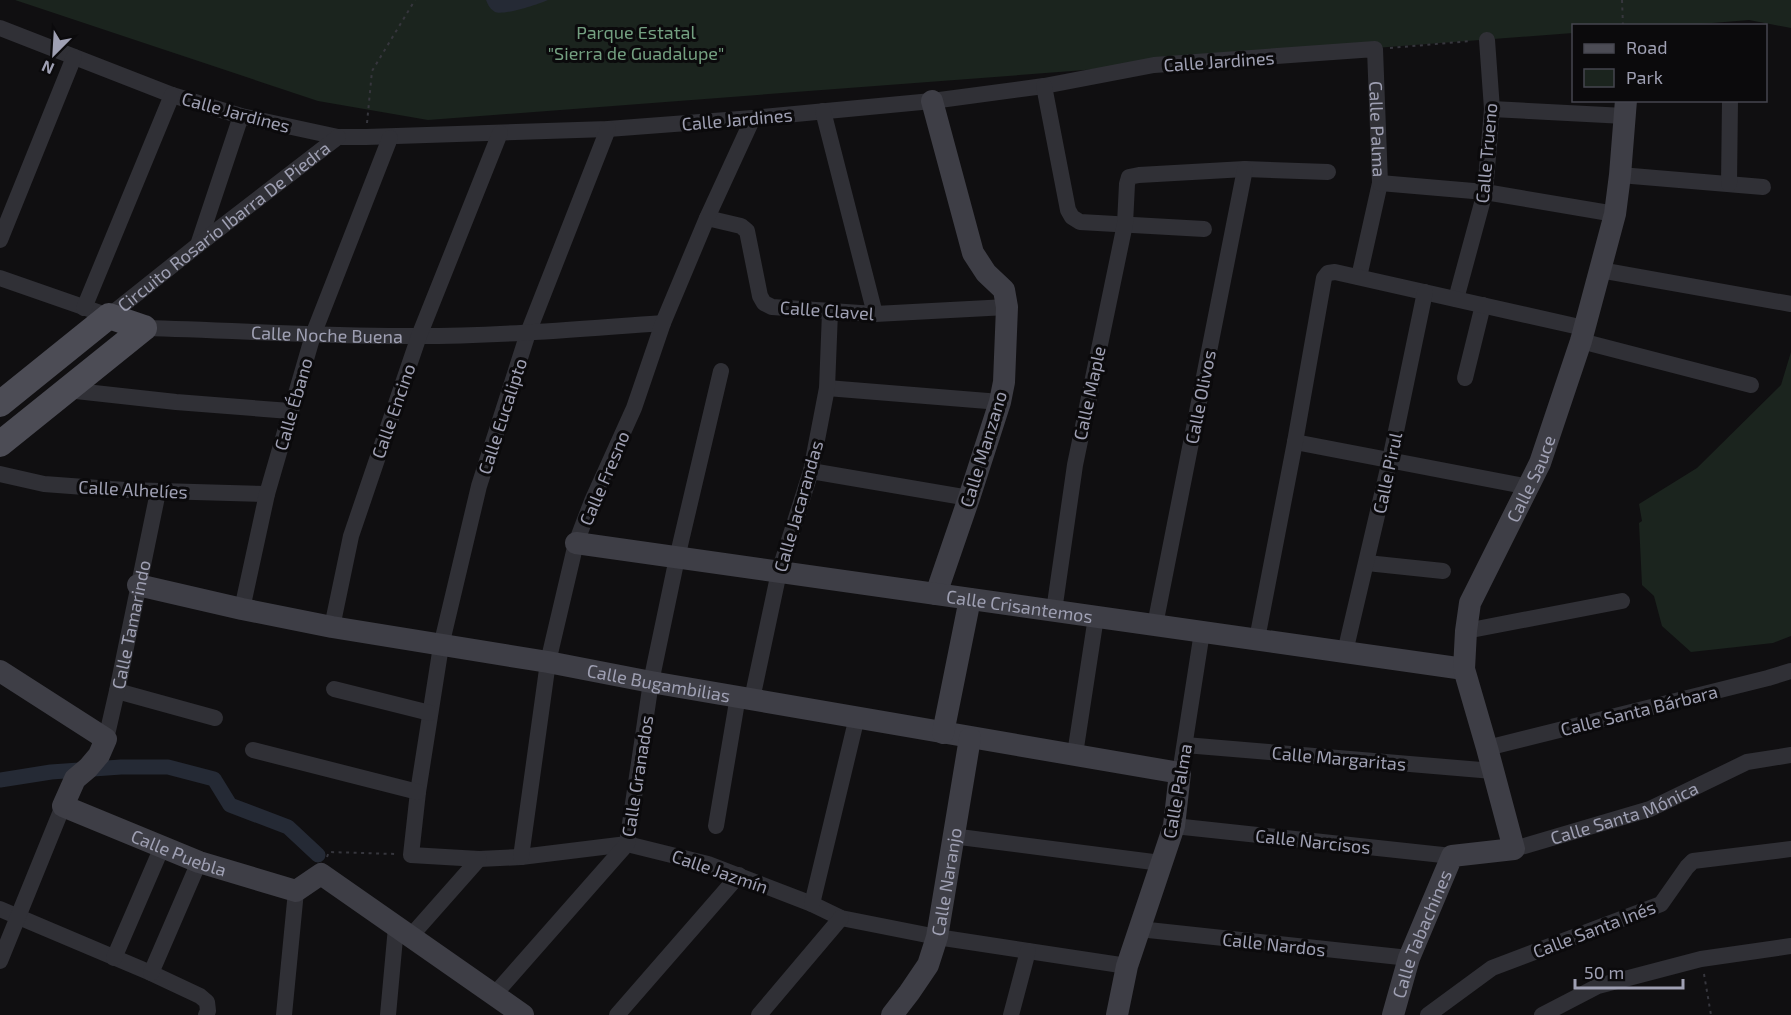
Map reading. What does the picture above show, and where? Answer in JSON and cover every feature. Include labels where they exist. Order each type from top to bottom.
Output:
[{"type":"main road","name":"Calle Noche Buena","points":[[109,316],[144,328]]},
{"type":"main road","points":[[0,404],[109,316]]},
{"type":"main road","name":"Circuito Rosario Ibarra De Piedra","points":[[0,444],[144,328]]},
{"type":"street","name":"Calle Jardines","points":[[0,28],[172,95],[241,116],[338,137],[390,138],[608,129],[823,111],[932,101],[1044,86],[1154,65],[1375,49]]},
{"type":"street","name":"Calle Trueno","points":[[1456,299],[1485,192],[1492,109],[1487,40]]},
{"type":"street","name":"Calle Palma","points":[[1359,277],[1380,183],[1375,49]]},
{"type":"street","points":[[0,240],[74,57]]},
{"type":"street","points":[[1044,86],[1068,210],[1072,217],[1080,222],[1203,229]]},
{"type":"street","points":[[84,308],[172,95]]},
{"type":"street","name":"Calle Manzano","points":[[932,101],[973,254],[986,273],[1004,290],[1007,307],[1004,382],[1000,402],[936,594]]},
{"type":"street","points":[[1729,184],[1730,102]]},
{"type":"street","points":[[1492,109],[1626,108]]},
{"type":"street","name":"Calle Sauce","points":[[1514,849],[1464,669],[1470,603],[1540,463],[1582,335],[1615,214],[1626,108]]},
{"type":"street","points":[[823,111],[875,314]]},
{"type":"street","points":[[198,245],[241,116]]},
{"type":"street","name":"Calle Fresno","points":[[521,857],[548,662],[576,543],[592,501],[634,408],[663,323],[753,117]]},
{"type":"street","name":"Calle Eucalipto","points":[[411,855],[418,792],[441,645],[479,486],[528,333],[608,129]]},
{"type":"street","name":"Calle Encino","points":[[332,627],[351,536],[419,336],[500,133]]},
{"type":"street","name":"Circuito Rosario Ibarra De Piedra","points":[[109,316],[338,137]]},
{"type":"street","name":"Calle Ébano","points":[[242,609],[267,494],[313,335],[390,138]]},
{"type":"street","points":[[1245,169],[1328,172]]},
{"type":"street","name":"Calle Maple","points":[[1054,611],[1075,465],[1125,224],[1126,184],[1129,177],[1245,169]]},
{"type":"street","name":"Calle Olivos","points":[[1155,625],[1245,169]]},
{"type":"street","points":[[1620,176],[1762,187]]},
{"type":"street","points":[[1380,183],[1485,192],[1615,214]]},
{"type":"street","name":"Calle Clavel","points":[[707,218],[741,226],[747,231],[760,296],[764,303],[772,308],[875,314],[1007,307]]},
{"type":"street","points":[[1600,270],[1791,304]]},
{"type":"street","points":[[1257,639],[1324,278],[1328,273],[1335,272],[1483,305],[1751,385]]},
{"type":"street","name":"Calle Noche Buena","points":[[0,278],[109,316]]},
{"type":"street","name":"Calle Pirul","points":[[1345,652],[1390,460],[1425,292]]},
{"type":"street","points":[[1465,378],[1483,305]]},
{"type":"street","name":"Calle Jacarandas","points":[[716,826],[745,697],[779,572],[811,471],[827,388],[830,312]]},
{"type":"street","name":"Calle Noche Buena","points":[[144,328],[313,335],[419,336],[528,333],[663,323]]},
{"type":"street","name":"Calle Granados","points":[[494,995],[627,844],[651,682],[721,370]]},
{"type":"street","points":[[827,388],[1000,402]]},
{"type":"street","points":[[67,390],[290,411]]},
{"type":"street","points":[[1295,442],[1529,487]]},
{"type":"street","points":[[811,471],[969,498]]},
{"type":"street","name":"Calle Alhelíes","points":[[0,474],[44,484],[158,492],[267,494]]},
{"type":"street","name":"Calle Tamarindo","points":[[102,747],[117,692],[158,492]]},
{"type":"street","name":"Calle Crisantemos","points":[[576,543],[1464,669]]},
{"type":"street","points":[[1367,563],[1443,571]]},
{"type":"street","name":"Calle Bugambilias","points":[[138,585],[332,627],[548,662],[969,738],[1180,773]]},
{"type":"street","points":[[943,733],[969,599]]},
{"type":"street","points":[[1466,632],[1622,601]]},
{"type":"street","points":[[1076,754],[1096,617]]},
{"type":"street","name":"Calle Palma","points":[[1116,1015],[1127,966],[1174,826],[1202,632]]},
{"type":"street","points":[[0,671],[102,747],[88,768],[75,779],[0,961]]},
{"type":"street","name":"Calle Santa Bárbara","points":[[1487,748],[1791,671]]},
{"type":"street","points":[[334,689],[430,713]]},
{"type":"street","points":[[117,692],[215,718]]},
{"type":"street","points":[[812,904],[856,717]]},
{"type":"street","name":"Calle Naranjo","points":[[892,1015],[927,965],[937,936],[969,738]]},
{"type":"street","name":"Calle Margaritas","points":[[1185,744],[1493,771]]},
{"type":"street","points":[[254,750],[418,792]]},
{"type":"street","name":"Calle Santa Mónica","points":[[1452,856],[1514,849],[1650,809],[1747,762],[1791,755]]},
{"type":"street","name":"Calle Puebla","points":[[63,806],[199,862],[296,891]]},
{"type":"street","name":"Calle Narcisos","points":[[1174,826],[1452,856]]},
{"type":"street","points":[[952,836],[1161,863]]},
{"type":"street","name":"Calle Jazmín","points":[[411,855],[479,859],[521,857],[627,844],[708,864],[812,904],[841,918],[937,936],[1127,966]]},
{"type":"street","points":[[114,958],[162,846]]},
{"type":"street","name":"Calle Santa Inés","points":[[1428,1015],[1492,968],[1661,904],[1693,861],[1791,849]]},
{"type":"street","name":"Calle Tabachines","points":[[1393,1015],[1409,958],[1452,856]]},
{"type":"street","points":[[388,1015],[403,932],[479,859]]},
{"type":"street","points":[[151,973],[199,862]]},
{"type":"street","points":[[284,1015],[296,891],[321,874],[523,1015]]},
{"type":"street","points":[[617,1015],[738,875]]},
{"type":"street","points":[[0,909],[200,996],[206,1009]]},
{"type":"street","points":[[759,1015],[841,918]]},
{"type":"street","name":"Calle Nardos","points":[[1139,930],[1409,958]]},
{"type":"street","points":[[1542,1015],[1598,986],[1701,959],[1791,946]]},
{"type":"street","points":[[1011,1015],[1028,951]]},
{"type":"path","points":[[366,137],[372,71],[415,0]]},
{"type":"path","points":[[1622,0],[1623,24]]},
{"type":"path","points":[[1375,49],[1487,40]]},
{"type":"path","points":[[321,874],[329,852],[411,855]]},
{"type":"path","points":[[1701,959],[1711,1015]]},
{"type":"green space","name":"Parque Estatal \"Sierra de Guadalupe\"","points":[[15,0],[1791,0],[1791,28],[1749,20],[1700,24],[1572,24],[1572,33],[428,120],[318,101]]},
{"type":"green space","points":[[1791,352],[1791,636],[1773,643],[1691,652],[1662,626],[1654,596],[1642,585],[1639,523],[1642,521],[1639,504],[1697,468],[1781,385]]},
{"type":"shaded area","points":[[486,0],[548,0],[499,13],[492,10]]},
{"type":"waterway","points":[[0,780],[51,772],[121,767],[168,767],[214,779],[230,805],[288,827],[318,855]]}]
